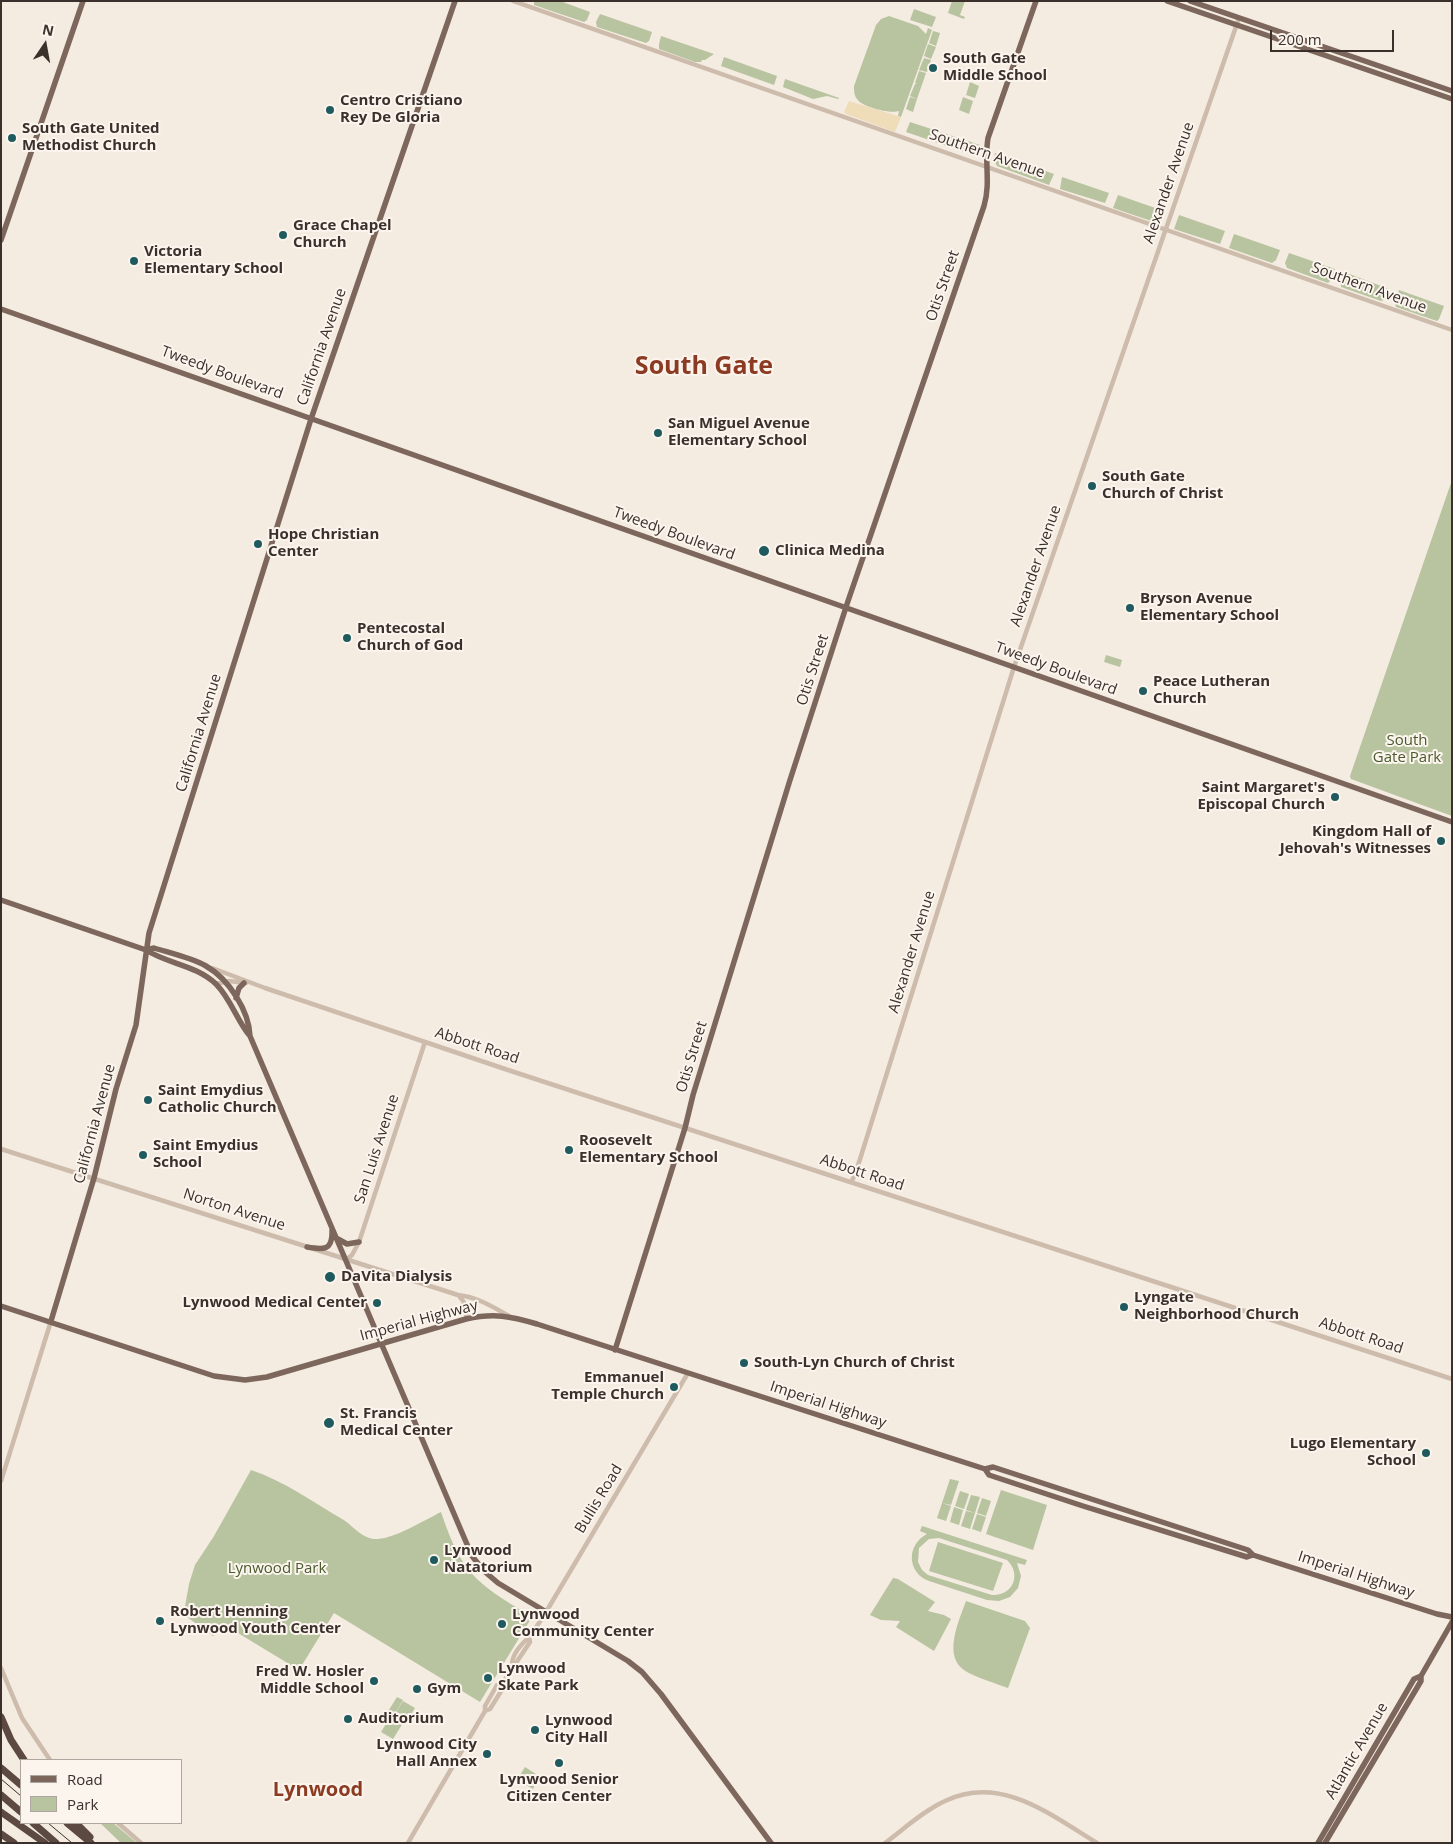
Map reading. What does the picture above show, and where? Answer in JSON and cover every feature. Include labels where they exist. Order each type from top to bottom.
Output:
[{"type":"highway","points":[[1,1717],[11,1740],[23,1759]]},
{"type":"highway","points":[[1,1768],[20,1784]]},
{"type":"highway","points":[[1,1795],[20,1811]]},
{"type":"highway","points":[[1,1812],[46,1843]]},
{"type":"highway","points":[[34,1824],[56,1843]]},
{"type":"highway","points":[[68,1824],[91,1843]]},
{"type":"highway","points":[[77,1824],[95,1843]]},
{"type":"highway","points":[[1,1834],[14,1843]]},
{"type":"main road","points":[[1,240],[83,1]]},
{"type":"main road","name":"California Avenue","points":[[51,1321],[94,1178],[112,1104],[136,1025],[149,933],[311,418],[455,1]]},
{"type":"main road","name":"Otis Street","points":[[615,1350],[685,1128],[693,1095],[790,780],[846,608],[984,206],[987,190],[986,148],[991,128],[1036,1]]},
{"type":"main road","points":[[1167,1],[1452,99]]},
{"type":"main road","points":[[1190,1],[1452,91]]},
{"type":"main road","name":"Tweedy Boulevard","points":[[1,309],[1452,822]]},
{"type":"main road","points":[[1,900],[146,950],[193,969],[216,984],[250,1036],[472,1556],[484,1571],[498,1583],[615,1652],[642,1672],[661,1694],[771,1843]]},
{"type":"main road","points":[[146,950],[154,948],[206,966],[224,981],[236,998],[250,1027],[250,1036]]},
{"type":"main road","points":[[236,998],[239,988],[244,983]]},
{"type":"main road","points":[[307,1247],[319,1249],[329,1246],[332,1240],[331,1226]]},
{"type":"main road","points":[[336,1238],[347,1244],[359,1242]]},
{"type":"main road","name":"Imperial Highway","points":[[1,1306],[214,1376],[235,1380],[267,1377],[466,1319],[486,1315],[509,1316],[985,1469],[993,1467],[1248,1550],[1253,1555],[1437,1614],[1452,1617]]},
{"type":"main road","name":"Imperial Highway","points":[[985,1469],[989,1475],[1083,1506],[1247,1557],[1253,1555]]},
{"type":"main road","name":"Atlantic Avenue","points":[[1325,1843],[1421,1681],[1421,1676],[1452,1622]]},
{"type":"main road","name":"Atlantic Avenue","points":[[1318,1843],[1414,1679],[1421,1676]]},
{"type":"street","name":"Southern Avenue","points":[[513,1],[1452,330]]},
{"type":"street","name":"Alexander Avenue","points":[[851,1182],[862,1156],[1014,667],[1239,18]]},
{"type":"street","name":"Abbott Road","points":[[206,966],[425,1042],[1452,1379]]},
{"type":"street","name":"Abbott Road","points":[[216,984],[224,981],[265,988]]},
{"type":"street","name":"San Luis Avenue","points":[[345,1260],[352,1255],[359,1242],[425,1042]]},
{"type":"street","name":"Norton Avenue","points":[[1,1149],[345,1260],[458,1295],[468,1296],[488,1304],[509,1316]]},
{"type":"street","points":[[458,1295],[464,1300],[466,1319]]},
{"type":"street","name":"California Avenue","points":[[1,1481],[51,1321]]},
{"type":"street","name":"Bullis Road","points":[[408,1843],[485,1711],[484,1706],[497,1685],[502,1684],[512,1667],[512,1660],[524,1639],[529,1637],[546,1612],[688,1373]]},
{"type":"street","points":[[1,1668],[22,1718],[49,1759]]},
{"type":"street","points":[[885,1843],[946,1800],[964,1794],[984,1791],[1008,1794],[1030,1802],[1097,1843]]},
{"type":"street","points":[[119,1824],[141,1843]]},
{"type":"green space","points":[[534,1],[560,1],[590,12],[587,20],[584,22],[534,5]]},
{"type":"green space","points":[[952,1],[965,1],[960,15],[965,17],[964,19],[948,13]]},
{"type":"green space","points":[[914,9],[936,17],[932,27],[910,20]]},
{"type":"green space","points":[[600,14],[652,32],[649,41],[646,43],[597,27],[596,22]]},
{"type":"green space","points":[[889,16],[918,26],[926,34],[928,28],[932,30],[901,117],[898,116],[899,111],[883,111],[864,105],[857,99],[854,91],[854,86],[876,25],[881,19]]},
{"type":"green space","points":[[933,31],[940,33],[936,46],[929,43]]},
{"type":"green space","points":[[661,36],[714,54],[701,62],[695,62],[659,49]]},
{"type":"green space","points":[[928,44],[936,47],[931,59],[924,56]]},
{"type":"green space","points":[[724,57],[777,76],[774,85],[721,66]]},
{"type":"green space","points":[[924,58],[931,60],[927,72],[919,70]]},
{"type":"green space","points":[[919,71],[926,73],[917,99],[910,96],[915,84],[917,84],[915,83]]},
{"type":"green space","points":[[785,79],[839,98],[827,96],[813,99],[783,87]]},
{"type":"green space","points":[[970,82],[979,86],[975,98],[966,95]]},
{"type":"green space","points":[[910,97],[917,99],[913,112],[906,109]]},
{"type":"green space","points":[[963,97],[973,101],[969,114],[959,110]]},
{"type":"green space","points":[[910,122],[980,145],[976,156],[906,132]]},
{"type":"green space","points":[[995,153],[1054,174],[1049,185],[997,166],[994,160]]},
{"type":"green space","points":[[1062,177],[1109,193],[1105,203],[1060,189]]},
{"type":"green space","points":[[1118,195],[1164,211],[1160,224],[1113,208]]},
{"type":"green space","points":[[1179,215],[1225,231],[1220,244],[1174,229]]},
{"type":"green space","points":[[1234,234],[1280,250],[1276,260],[1272,263],[1229,248]]},
{"type":"green space","points":[[1289,253],[1335,269],[1332,279],[1328,283],[1287,268],[1285,263]]},
{"type":"green space","points":[[1344,272],[1389,289],[1386,299],[1381,301],[1341,287]]},
{"type":"green space","points":[[1399,290],[1444,306],[1439,319],[1437,321],[1396,307],[1395,302]]},
{"type":"green space","name":"South Gate Park","points":[[1452,480],[1452,816],[1351,779],[1350,776]]},
{"type":"green space","points":[[1106,655],[1122,660],[1120,667],[1104,662]]},
{"type":"green space","name":"Lynwood Park","points":[[251,1470],[298,1492],[372,1539],[393,1535],[441,1512],[456,1550],[470,1571],[494,1593],[532,1617],[480,1702],[334,1613],[299,1670],[233,1630],[225,1628],[213,1636],[187,1617],[184,1612],[189,1584],[195,1565],[214,1536]]},
{"type":"green space","points":[[950,1479],[959,1481],[951,1505],[942,1503]]},
{"type":"green space","points":[[1001,1490],[1047,1505],[1033,1550],[986,1534]]},
{"type":"green space","points":[[960,1491],[969,1494],[964,1509],[955,1506]]},
{"type":"green space","points":[[971,1495],[980,1497],[975,1513],[966,1510]]},
{"type":"green space","points":[[982,1498],[991,1501],[986,1516],[977,1513]]},
{"type":"green space","points":[[942,1503],[951,1506],[946,1521],[937,1518]]},
{"type":"green space","points":[[954,1507],[963,1510],[959,1525],[950,1522]]},
{"type":"green space","points":[[966,1511],[975,1513],[970,1529],[961,1526]]},
{"type":"green space","points":[[977,1514],[986,1517],[981,1532],[972,1529]]},
{"type":"green space","points":[[922,1526],[1027,1560],[1025,1565],[1017,1563],[1021,1576],[1018,1588],[1010,1597],[999,1601],[987,1600],[922,1577],[916,1572],[912,1559],[915,1545],[927,1534],[920,1531]],"holes":[[[939,1538],[1007,1560],[1014,1572],[1013,1583],[1005,1592],[992,1595],[928,1575],[922,1570],[918,1562],[919,1548],[929,1539]]]},
{"type":"green space","points":[[938,1542],[1003,1563],[993,1591],[929,1571]]},
{"type":"green space","points":[[893,1578],[898,1579],[935,1602],[928,1611],[951,1619],[934,1651],[896,1627],[900,1621],[881,1620],[870,1615]]},
{"type":"green space","points":[[966,1601],[1025,1621],[1030,1628],[1008,1688],[967,1672],[959,1666],[955,1658],[953,1649],[954,1639]]},
{"type":"green space","points":[[397,1697],[403,1700],[393,1717],[403,1701],[415,1708],[393,1739],[381,1732],[391,1716],[387,1713]]},
{"type":"green space","points":[[525,1767],[539,1776],[533,1789],[517,1780]]},
{"type":"green space","points":[[101,1824],[114,1824],[137,1843],[121,1843]]},
{"type":"sand","points":[[849,101],[901,117],[895,132],[846,114],[844,112]]},
{"type":"tram line","points":[[1,1779],[20,1795]]},
{"type":"tram line","points":[[49,1824],[72,1843]]},
{"type":"place","name":"South Gate Middle School","points":[[933,68]]},
{"type":"place","name":"Centro Cristiano Rey De Gloria","points":[[330,110]]},
{"type":"place","name":"South Gate United Methodist Church","points":[[12,138]]},
{"type":"place","name":"Grace Chapel Church","points":[[283,235]]},
{"type":"place","name":"Victoria Elementary School","points":[[134,261]]},
{"type":"place","name":"San Miguel Avenue Elementary School","points":[[658,433]]},
{"type":"place","name":"South Gate Church of Christ","points":[[1092,486]]},
{"type":"place","name":"Hope Christian Center","points":[[258,544]]},
{"type":"place","name":"Clinica Medina","points":[[764,551]]},
{"type":"place","name":"Bryson Avenue Elementary School","points":[[1130,608]]},
{"type":"place","name":"Pentecostal Church of God","points":[[347,638]]},
{"type":"place","name":"Peace Lutheran Church","points":[[1143,691]]},
{"type":"place","name":"Saint Margaret's Episcopal Church","points":[[1335,797]]},
{"type":"place","name":"Kingdom Hall of Jehovah's Witnesses","points":[[1441,841]]},
{"type":"place","name":"Saint Emydius Catholic Church","points":[[148,1100]]},
{"type":"place","name":"Roosevelt Elementary School","points":[[569,1150]]},
{"type":"place","name":"Saint Emydius School","points":[[143,1155]]},
{"type":"place","name":"DaVita Dialysis","points":[[330,1277]]},
{"type":"place","name":"Lynwood Medical Center","points":[[377,1303]]},
{"type":"place","name":"Lyngate Neighborhood Church","points":[[1124,1307]]},
{"type":"place","name":"South-Lyn Church of Christ","points":[[744,1363]]},
{"type":"place","name":"Emmanuel Temple Church","points":[[674,1387]]},
{"type":"place","name":"St. Francis Medical Center","points":[[329,1423]]},
{"type":"place","name":"Lugo Elementary School","points":[[1426,1453]]},
{"type":"place","name":"Lynwood Natatorium","points":[[434,1560]]},
{"type":"place","name":"Robert Henning Lynwood Youth Center","points":[[160,1621]]},
{"type":"place","name":"Lynwood Community Center","points":[[502,1624]]},
{"type":"place","name":"Lynwood Skate Park","points":[[488,1678]]},
{"type":"place","name":"Fred W. Hosler Middle School","points":[[374,1681]]},
{"type":"place","name":"Gym","points":[[417,1689]]},
{"type":"place","name":"Auditorium","points":[[348,1719]]},
{"type":"place","name":"Lynwood City Hall","points":[[535,1730]]},
{"type":"place","name":"Lynwood City Hall Annex","points":[[487,1754]]},
{"type":"place","name":"Lynwood Senior Citizen Center","points":[[559,1763]]},
{"type":"district","name":"South Gate","points":[[704,367]]},
{"type":"district","name":"Lynwood","points":[[318,1790]]}]
